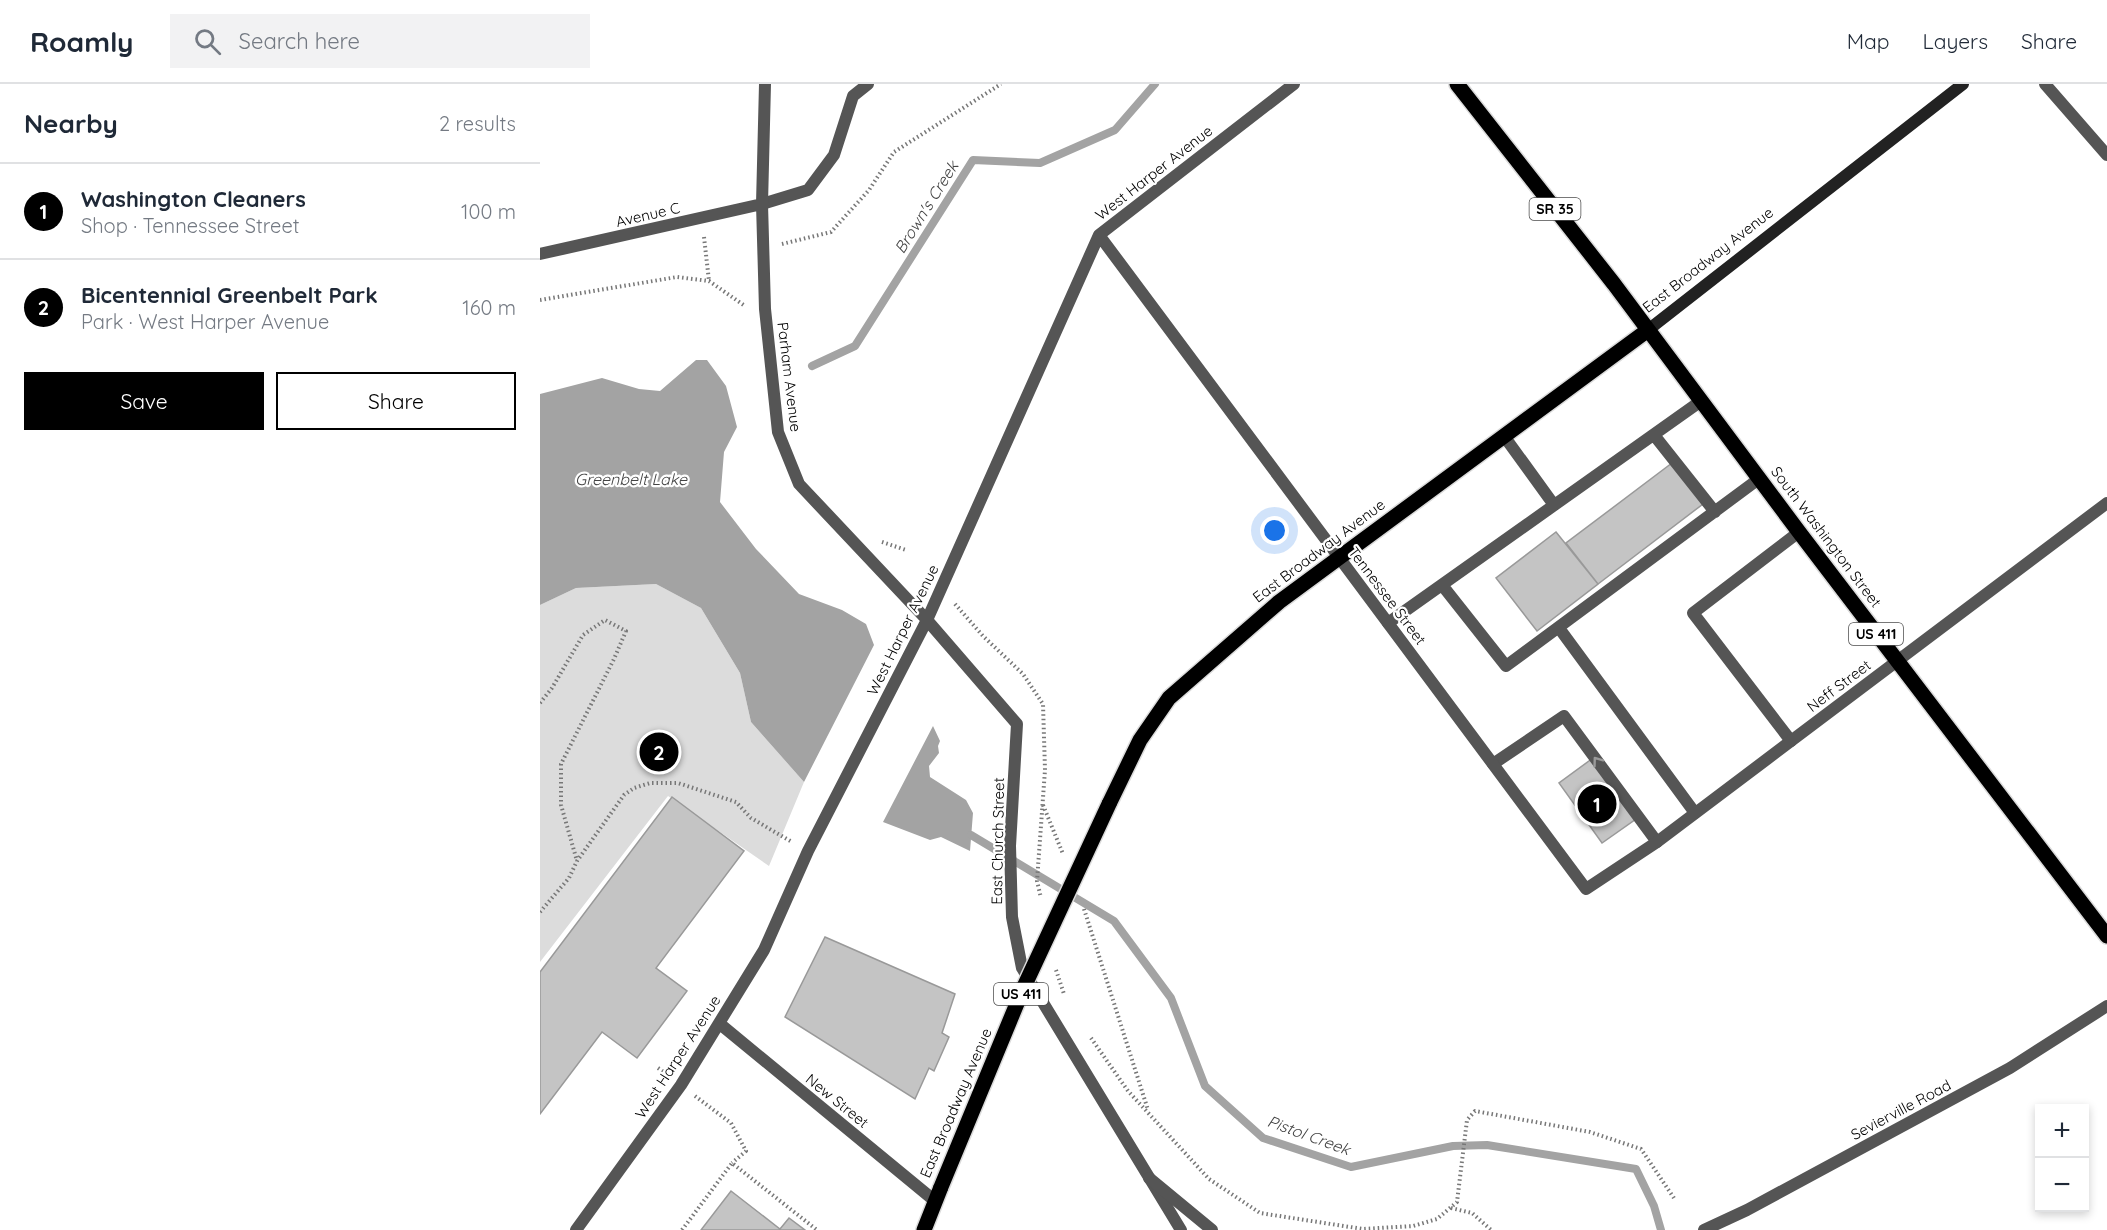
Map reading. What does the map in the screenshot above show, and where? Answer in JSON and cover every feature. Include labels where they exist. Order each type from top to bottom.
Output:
[{"type":"main road","name":"East Broadway Avenue","points":[[924,1230],[1023,989],[1140,740],[1169,698],[1280,602],[1339,556],[1648,330],[1963,84]]},
{"type":"main road","name":"SR 35","points":[[1459,87],[1648,330]]},
{"type":"main road","name":"South Washington Street","points":[[1648,330],[2107,936]]},
{"type":"street","name":"Parham Avenue","points":[[765,84],[762,204],[765,309],[778,432],[799,484],[927,620]]},
{"type":"street","name":"Avenue C","points":[[540,254],[762,204],[808,190],[834,155],[853,96],[868,84]]},
{"type":"street","name":"West Harper Avenue","points":[[576,1230],[681,1085],[764,950],[808,851],[927,620],[1099,235],[1294,84]]},
{"type":"street","points":[[2045,84],[2107,155]]},
{"type":"street","name":"Tennessee Street","points":[[1099,235],[1586,889]]},
{"type":"street","points":[[1388,623],[1701,401]]},
{"type":"street","points":[[1654,435],[1715,512]]},
{"type":"street","points":[[1504,436],[1554,505]]},
{"type":"street","points":[[1442,585],[1506,666],[1760,478]]},
{"type":"street","name":"Neff Street","points":[[1586,889],[1657,842],[2107,503]]},
{"type":"street","points":[[1791,741],[1693,613],[1799,532]]},
{"type":"street","name":"East Church Street","points":[[927,620],[1017,724],[1010,846],[1012,917],[1022,968],[1181,1230]]},
{"type":"street","points":[[1559,628],[1695,813]]},
{"type":"street","points":[[1493,764],[1564,716],[1657,842]]},
{"type":"street","name":"Sevierville Road","points":[[1704,1230],[1747,1210],[2010,1068],[2107,1006]]},
{"type":"street","name":"New Street","points":[[720,1024],[938,1194]]},
{"type":"street","points":[[1149,1178],[1212,1230]]},
{"type":"path","points":[[764,248],[831,232],[869,190],[894,152],[1001,84]]},
{"type":"path","points":[[704,236],[709,281]]},
{"type":"path","points":[[540,300],[677,277],[709,281],[748,308],[765,309]]},
{"type":"path","points":[[880,541],[906,550]]},
{"type":"path","points":[[942,587],[978,630],[1023,674],[1043,704],[1045,770],[1037,881],[1042,904]]},
{"type":"path","points":[[540,703],[552,688],[583,635],[605,620],[626,631],[561,764],[561,805],[577,861]]},
{"type":"path","points":[[540,912],[569,878],[577,861],[624,795],[634,788],[650,783],[678,783],[736,802],[751,818],[808,851]]},
{"type":"path","points":[[1042,805],[1064,858]]},
{"type":"path","points":[[1081,900],[1149,1113]]},
{"type":"path","points":[[1054,961],[1059,983],[1068,1002]]},
{"type":"path","points":[[1085,1029],[1128,1091],[1209,1179],[1260,1213],[1362,1229],[1413,1226],[1437,1219],[1457,1202],[1467,1120],[1474,1111],[1590,1132],[1641,1149],[1674,1198]]},
{"type":"path","points":[[658,1068],[731,1123],[746,1151],[732,1163],[682,1230]]},
{"type":"path","points":[[732,1163],[817,1230]]},
{"type":"path","points":[[1450,1208],[1472,1213],[1491,1230]]},
{"type":"shaded area","points":[[656,584],[701,608],[740,673],[751,722],[804,782],[769,866],[668,796],[540,962],[540,605],[576,588]]},
{"type":"water","name":"Greenbelt Lake","points":[[696,360],[707,360],[726,386],[737,427],[724,452],[720,502],[756,549],[799,594],[842,610],[866,624],[874,645],[804,782],[751,722],[740,673],[701,608],[656,584],[576,588],[540,605],[540,394],[602,378],[639,389],[660,391]]},
{"type":"water","points":[[933,726],[940,741],[939,753],[929,766],[930,777],[966,800],[973,813],[970,851],[941,837],[930,840],[883,822]]},
{"type":"building","points":[[1672,463],[1703,504],[1598,584],[1566,543]]},
{"type":"building","points":[[1556,532],[1598,584],[1537,631],[1496,578]]},
{"type":"building","points":[[1593,758],[1636,819],[1602,843],[1559,783]]},
{"type":"building","points":[[672,797],[744,851],[656,968],[687,991],[637,1058],[602,1032],[540,1114],[540,972]]},
{"type":"building","points":[[825,937],[955,994],[942,1033],[949,1037],[934,1071],[929,1068],[915,1099],[785,1017]]},
{"type":"building","points":[[731,1191],[780,1229],[789,1218],[805,1230],[701,1230]]},
{"type":"waterway","name":"Brown's Creek","points":[[812,366],[855,346],[973,160],[1040,163],[1115,130],[1155,84]]},
{"type":"waterway","name":"Pistol Creek","points":[[971,835],[1114,921],[1171,998],[1205,1086],[1263,1138],[1351,1167],[1453,1146],[1487,1145],[1636,1169],[1654,1206],[1661,1230]]},
{"type":"place","name":"Bicentennial Greenbelt Park","points":[[659,752]]},
{"type":"place","name":"Washington Cleaners","points":[[1597,804]]}]
